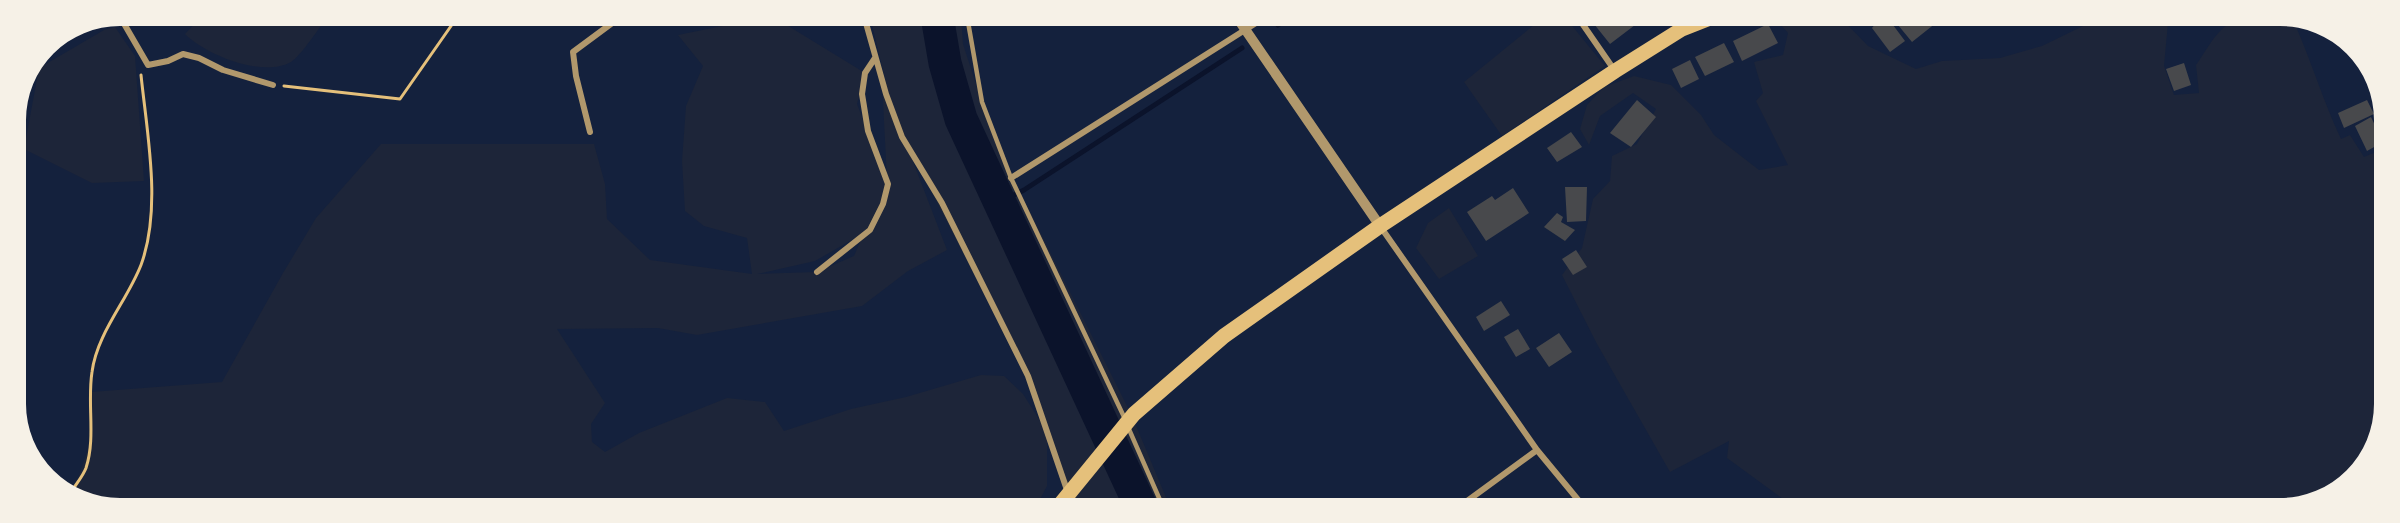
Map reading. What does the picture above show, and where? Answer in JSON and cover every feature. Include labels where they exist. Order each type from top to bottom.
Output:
[{"type":"main road","points":[[1064,498],[1130,418],[1224,336],[1380,226],[1615,71],[1690,26]]},
{"type":"street","points":[[125,26],[148,65],[168,61],[183,54],[199,58],[222,70],[273,85]]},
{"type":"street","points":[[590,132],[576,76],[573,52],[608,26]]},
{"type":"street","points":[[867,26],[886,94],[902,137],[942,203],[1028,376],[1068,493]]},
{"type":"street","points":[[1243,26],[1537,450],[1577,498]]},
{"type":"street","points":[[1011,178],[1252,26]]},
{"type":"street","points":[[1584,26],[1615,71]]},
{"type":"street","points":[[817,272],[870,230],[883,204],[888,184],[868,131],[862,94],[865,73],[875,58]]},
{"type":"street","points":[[1472,498],[1537,450]]},
{"type":"lane","points":[[969,26],[982,102],[1011,178],[1130,418],[1160,498]]},
{"type":"path","points":[[273,85],[400,99],[451,26]]},
{"type":"path","points":[[75,486],[85,470],[90,447],[92,372],[98,349],[141,265],[150,231],[152,195],[140,64]]},
{"type":"shaded area","points":[[193,26],[321,26],[291,62],[266,67],[251,66],[220,56],[194,42],[185,34]]},
{"type":"shaded area","points":[[723,26],[788,26],[865,73],[857,104],[887,181],[882,80],[890,100],[872,26],[962,26],[963,44],[994,140],[1132,416],[1166,498],[1074,498],[1068,493],[1047,434],[1047,486],[1041,498],[120,498],[101,496],[75,486],[90,443],[91,392],[222,382],[316,218],[381,144],[594,144],[605,184],[607,219],[650,260],[752,274],[747,238],[704,226],[685,211],[682,161],[686,106],[703,66],[678,35]],"holes":[[[904,138],[1032,387],[1044,427],[1023,394],[1004,376],[981,375],[906,397],[851,409],[784,431],[765,402],[727,398],[639,433],[605,452],[592,442],[591,424],[605,403],[557,329],[658,328],[697,335],[862,306],[908,271],[947,250]],[[864,233],[854,256],[817,272],[757,274],[815,261]]]},
{"type":"shaded area","points":[[1533,26],[1572,26],[1605,66],[1502,136],[1464,82]]},
{"type":"shaded area","points":[[1782,26],[1849,26],[1868,46],[1916,69],[1942,61],[2000,58],[2042,46],[2083,26],[2168,26],[2164,66],[2174,95],[2199,93],[2196,65],[2214,38],[2226,26],[2296,27],[2341,139],[2350,135],[2364,157],[2374,153],[2373,422],[2355,461],[2333,482],[2299,496],[2280,498],[1782,498],[1727,458],[1729,441],[1670,472],[1597,344],[1562,275],[1582,248],[1593,199],[1610,181],[1612,156],[1637,144],[1656,109],[1633,93],[1600,116],[1589,145],[1580,129],[1587,105],[1604,87],[1634,76],[1671,85],[1701,115],[1714,135],[1759,170],[1788,165],[1756,101],[1763,93],[1754,62],[1783,55],[1788,33]]},
{"type":"shaded area","points":[[115,27],[135,56],[144,181],[92,183],[26,150],[26,138],[38,73],[43,66],[104,30]]},
{"type":"shaded area","points":[[1449,208],[1478,256],[1439,279],[1416,248],[1428,223]]},
{"type":"building","points":[[1596,26],[1634,26],[1610,44]]},
{"type":"building","points":[[1764,26],[1769,26],[1778,43],[1742,61],[1733,41]]},
{"type":"building","points":[[1874,26],[1894,26],[1905,41],[1890,52],[1872,28]]},
{"type":"building","points":[[1899,26],[1932,26],[1912,42]]},
{"type":"building","points":[[1724,43],[1734,62],[1705,76],[1695,57]]},
{"type":"building","points":[[1690,60],[1699,79],[1681,88],[1672,69]]},
{"type":"building","points":[[2184,63],[2191,85],[2174,91],[2166,69]]},
{"type":"building","points":[[1637,100],[1656,117],[1631,147],[1610,133]]},
{"type":"building","points":[[2367,100],[2374,114],[2344,128],[2338,113]]},
{"type":"building","points":[[2371,117],[2374,123],[2374,147],[2367,151],[2355,126]]},
{"type":"building","points":[[1571,132],[1582,147],[1557,162],[1547,148]]},
{"type":"building","points":[[1565,187],[1587,187],[1586,221],[1567,222]]},
{"type":"building","points":[[1513,188],[1529,213],[1486,241],[1467,212],[1492,196],[1495,200]]},
{"type":"building","points":[[1557,213],[1563,217],[1561,222],[1575,230],[1565,241],[1544,227]]},
{"type":"building","points":[[1576,250],[1587,267],[1573,275],[1562,259]]},
{"type":"building","points":[[1501,301],[1510,315],[1484,331],[1476,317]]},
{"type":"building","points":[[1518,329],[1530,349],[1516,357],[1504,337]]},
{"type":"building","points":[[1559,333],[1572,352],[1549,367],[1536,348]]},
{"type":"waterway","points":[[939,26],[945,63],[961,119],[1137,498]]},
{"type":"waterway","points":[[998,203],[1024,190],[1242,48]]}]
